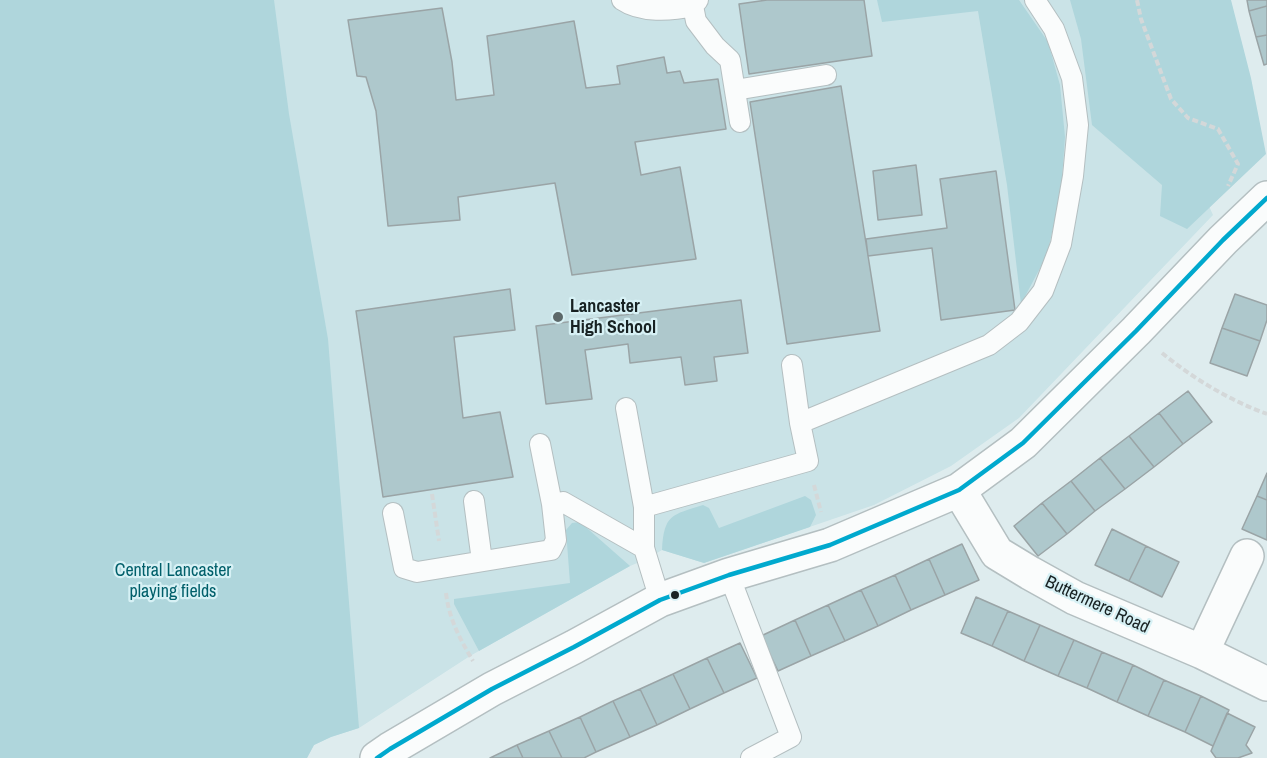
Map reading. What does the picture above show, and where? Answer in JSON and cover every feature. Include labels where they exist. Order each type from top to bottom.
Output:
[{"type":"street","points":[[377,758],[492,689],[675,593],[830,545],[959,490],[1023,443],[1267,198]]},
{"type":"street","name":"Buttermere Road","points":[[959,490],[997,553],[1075,598],[1202,652],[1267,684]]},
{"type":"street","points":[[1202,652],[1247,556]]},
{"type":"lane","points":[[622,0],[632,6],[672,10],[696,3],[696,21],[715,46],[730,60],[741,122]]},
{"type":"lane","points":[[800,423],[989,345],[1019,322],[1043,291],[1061,244],[1073,176],[1078,125],[1072,78],[1054,29],[1035,0]]},
{"type":"lane","points":[[735,90],[826,75]]},
{"type":"lane","points":[[644,507],[808,461],[792,365]]},
{"type":"lane","points":[[626,408],[644,507],[644,548],[660,600]]},
{"type":"lane","points":[[393,513],[404,568],[417,572],[551,550],[556,540],[552,504],[540,444]]},
{"type":"lane","points":[[474,501],[482,561]]},
{"type":"lane","points":[[552,504],[563,502],[644,548]]},
{"type":"lane","points":[[729,575],[791,737],[751,758]]},
{"type":"path","points":[[1137,0],[1141,19],[1171,99],[1188,118],[1218,129],[1238,164],[1221,203],[1223,240]]},
{"type":"path","points":[[1136,331],[1201,382],[1247,407],[1267,414]]},
{"type":"path","points":[[808,461],[830,545]]},
{"type":"shaded area","name":"Lancaster High School","points":[[0,0],[1116,0],[1213,215],[1019,418],[951,466],[874,505],[704,563],[662,550],[470,656],[359,728],[314,745],[307,758],[0,758]]},
{"type":"green space","name":"Central Lancaster playing fields","points":[[0,0],[274,0],[289,114],[328,339],[359,728],[314,745],[307,758],[0,758]]},
{"type":"green space","points":[[877,0],[1019,0],[1048,42],[1060,85],[1065,137],[1061,192],[1047,255],[1021,304],[1007,185],[978,11],[882,22]]},
{"type":"green space","points":[[1070,0],[1231,0],[1251,78],[1266,154],[1187,229],[1160,216],[1162,185],[1092,125],[1081,39]]},
{"type":"green space","points":[[805,496],[811,500],[816,515],[810,527],[704,563],[662,550],[668,523],[684,511],[703,505],[709,508],[719,528]]},
{"type":"green space","points":[[580,522],[630,566],[479,651],[454,604],[454,599],[570,583],[566,530],[572,523]]},
{"type":"building","points":[[767,0],[864,0],[872,56],[749,74],[739,4]]},
{"type":"building","points":[[1247,0],[1267,0],[1267,6],[1249,11]]},
{"type":"building","points":[[1267,6],[1267,35],[1256,37],[1249,11]]},
{"type":"building","points":[[442,8],[456,100],[494,95],[487,36],[574,21],[586,88],[620,84],[617,66],[664,57],[667,73],[680,71],[684,83],[718,79],[726,129],[635,142],[641,175],[680,167],[696,259],[572,275],[555,183],[458,197],[460,220],[388,226],[376,111],[366,77],[357,76],[348,20]]},
{"type":"building","points":[[1267,35],[1267,64],[1264,65],[1256,37]]},
{"type":"building","points":[[841,86],[880,331],[787,344],[750,102]]},
{"type":"building","points":[[916,165],[922,215],[878,220],[873,171]]},
{"type":"building","points":[[996,171],[1015,310],[941,320],[932,248],[868,256],[866,239],[947,228],[940,179]]},
{"type":"building","points":[[510,289],[515,330],[454,337],[463,418],[500,412],[513,477],[383,497],[356,311]]},
{"type":"building","points":[[1235,294],[1267,305],[1267,320],[1260,341],[1222,328]]},
{"type":"building","points":[[741,300],[748,353],[714,357],[717,381],[685,385],[681,357],[630,363],[628,344],[585,350],[592,399],[546,404],[536,326]]},
{"type":"building","points":[[1222,328],[1260,341],[1247,376],[1210,363]]},
{"type":"building","points":[[1188,391],[1212,422],[1183,444],[1159,413]]},
{"type":"building","points":[[1159,413],[1183,444],[1154,467],[1129,436]]},
{"type":"building","points":[[1129,436],[1154,467],[1125,489],[1100,458]]},
{"type":"building","points":[[1100,458],[1125,489],[1095,511],[1071,481]]},
{"type":"building","points":[[1267,473],[1267,500],[1257,496]]},
{"type":"building","points":[[1071,481],[1095,511],[1067,534],[1042,503]]},
{"type":"building","points":[[1257,496],[1267,500],[1267,540],[1242,529]]},
{"type":"building","points":[[1042,503],[1067,534],[1038,556],[1014,526]]},
{"type":"building","points":[[1112,529],[1146,546],[1129,581],[1095,565]]},
{"type":"building","points":[[962,544],[979,580],[945,595],[929,559]]},
{"type":"building","points":[[1146,546],[1179,562],[1162,597],[1129,581]]},
{"type":"building","points":[[929,559],[945,595],[911,610],[895,575]]},
{"type":"building","points":[[895,575],[911,610],[878,626],[861,590]]},
{"type":"building","points":[[861,590],[878,626],[845,641],[828,605]]},
{"type":"building","points":[[976,597],[1008,611],[992,646],[961,633]]},
{"type":"building","points":[[828,605],[845,641],[811,656],[795,620]]},
{"type":"building","points":[[1008,611],[1040,625],[1024,661],[992,646]]},
{"type":"building","points":[[795,620],[811,656],[778,671],[761,636]]},
{"type":"building","points":[[1040,625],[1074,640],[1058,676],[1024,661]]},
{"type":"building","points":[[1074,640],[1102,652],[1087,688],[1058,676]]},
{"type":"building","points":[[740,643],[757,678],[724,693],[707,658]]},
{"type":"building","points":[[1102,652],[1133,665],[1117,702],[1087,688]]},
{"type":"building","points":[[707,658],[724,693],[690,709],[673,674]]},
{"type":"building","points":[[1133,665],[1164,680],[1148,716],[1117,702]]},
{"type":"building","points":[[673,674],[690,709],[657,725],[640,689]]},
{"type":"building","points":[[1164,680],[1201,696],[1185,732],[1148,716]]},
{"type":"building","points":[[640,689],[657,725],[630,737],[613,701]]},
{"type":"building","points":[[1201,696],[1229,710],[1213,746],[1185,732]]},
{"type":"building","points":[[613,701],[630,737],[596,752],[580,717]]},
{"type":"building","points":[[1227,713],[1255,727],[1246,745],[1252,753],[1238,758],[1216,758],[1211,751]]},
{"type":"building","points":[[580,717],[596,752],[584,758],[562,758],[549,731]]},
{"type":"building","points":[[549,731],[562,758],[523,758],[517,745]]},
{"type":"building","points":[[517,745],[523,758],[490,758]]},
{"type":"transit line","points":[[377,758],[492,689],[660,600],[729,575],[830,545],[959,490],[1023,443],[1267,198]]},
{"type":"place","name":"Lancaster High School","points":[[558,317]]}]
